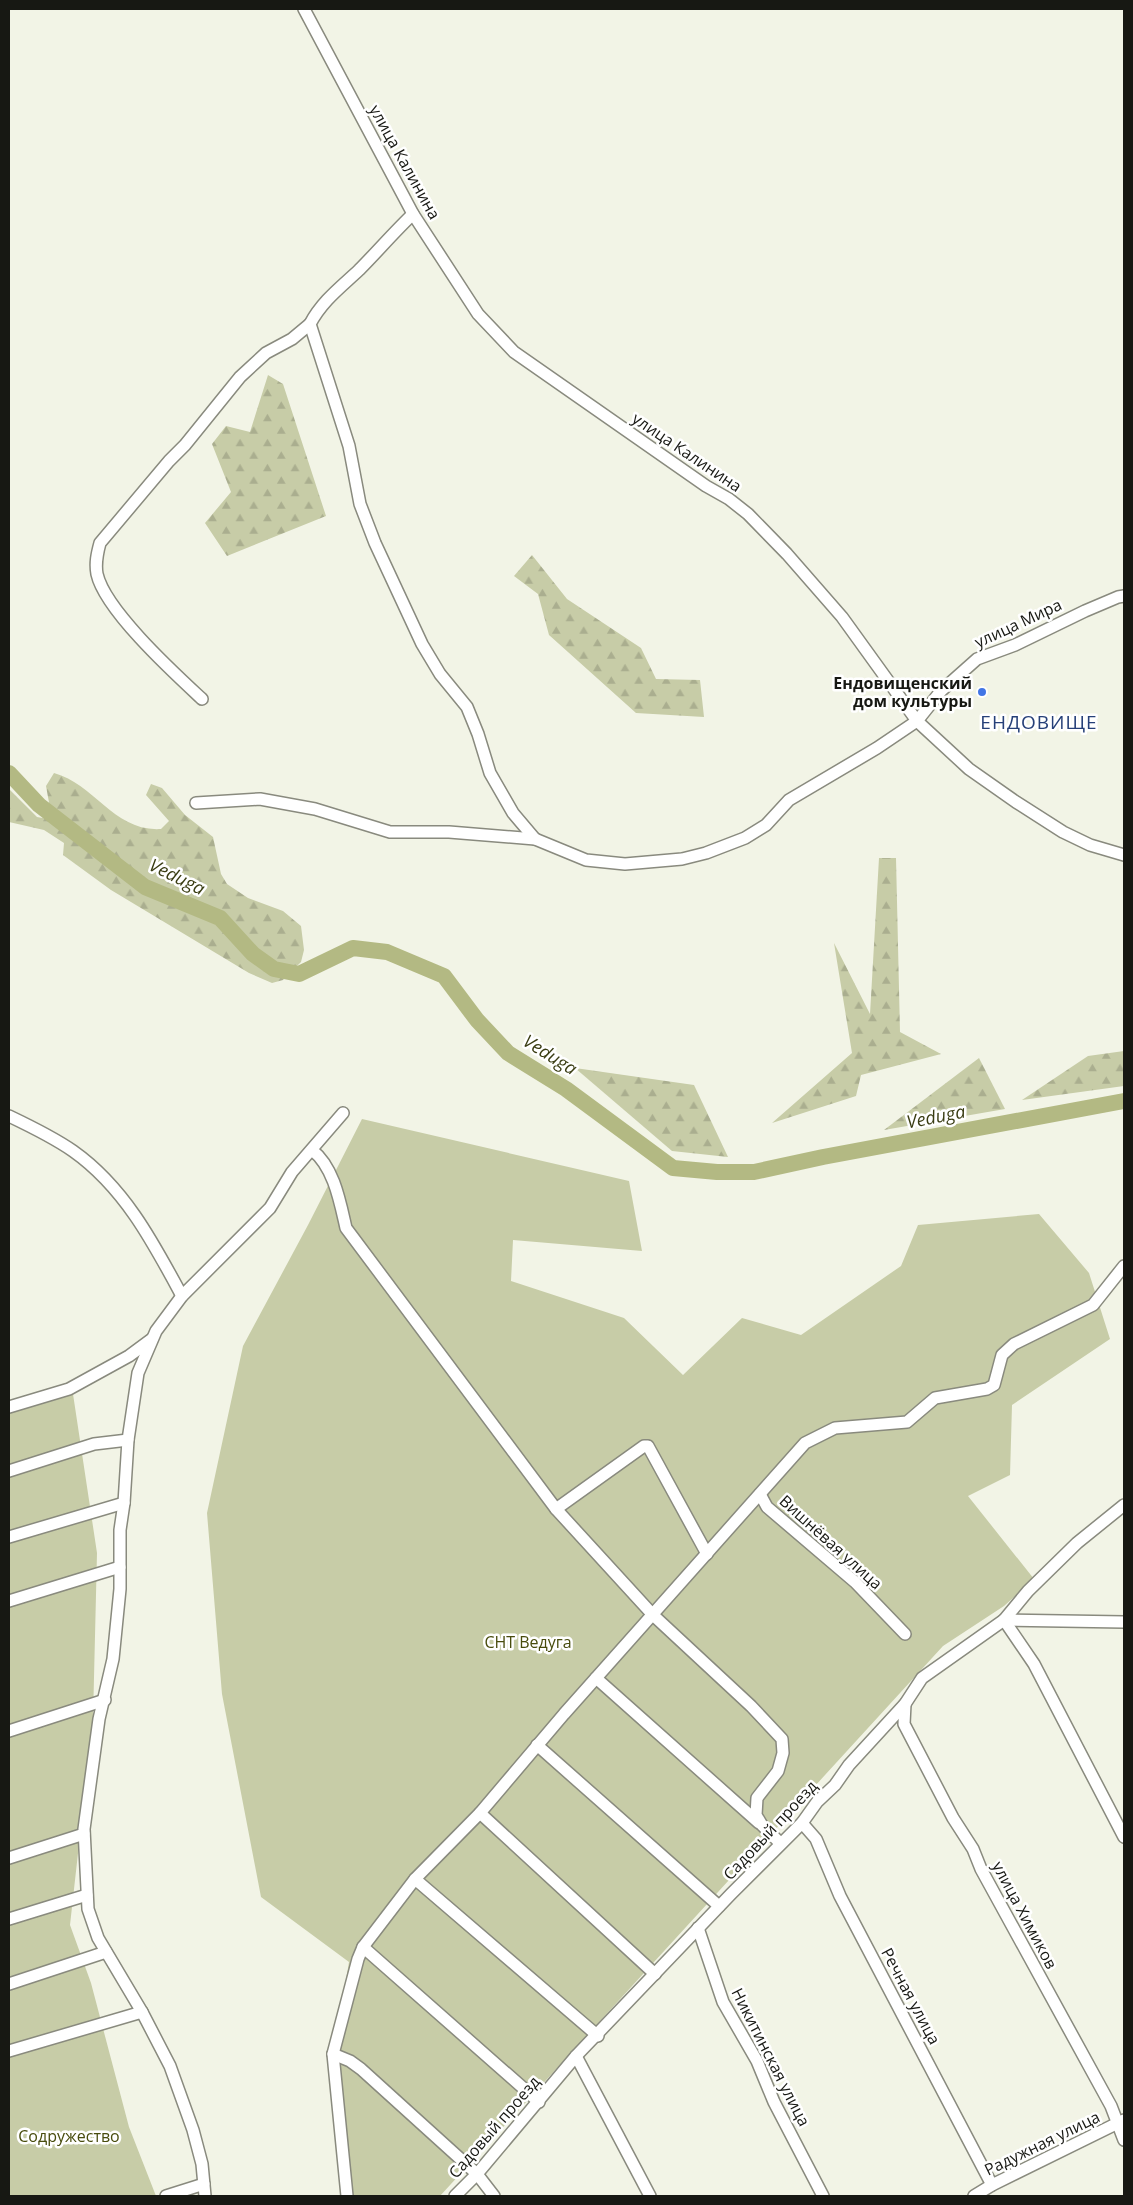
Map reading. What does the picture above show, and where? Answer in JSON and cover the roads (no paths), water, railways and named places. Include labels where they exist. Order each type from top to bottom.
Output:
[{"type":"street","name":"улица Калинина","points":[[304,9],[413,214],[462,292],[498,338],[514,352],[748,514],[793,560],[832,604],[917,721],[970,768],[1016,802],[1063,832],[1090,845],[1124,855]]},
{"type":"street","points":[[202,699],[151,650],[106,596],[97,574],[96,557],[100,543],[168,461],[186,445],[240,377],[266,353],[292,339],[310,324],[315,313],[332,293],[361,268],[413,214]]},
{"type":"street","points":[[310,324],[349,446],[360,504],[376,543],[422,644],[440,674],[467,706],[490,773],[512,812],[535,839]]},
{"type":"street","name":"улица Мира","points":[[535,839],[586,860],[625,864],[682,859],[706,853],[745,838],[766,825],[788,800],[877,748],[917,721],[941,691],[977,659],[1015,645],[1085,610],[1118,596],[1124,596]]},
{"type":"street","points":[[196,802],[260,799],[315,809],[390,832],[449,832],[535,839]]},
{"type":"street","points":[[205,2196],[193,2130],[170,2066],[90,1920],[87,1895],[84,1834],[99,1719],[105,1700],[113,1659],[120,1567],[120,1530],[124,1503],[128,1440],[138,1373],[153,1338],[182,1296],[270,1208],[292,1172],[343,1113]]},
{"type":"street","points":[[9,1116],[72,1150],[100,1173],[127,1204],[152,1241],[182,1296]]},
{"type":"street","points":[[312,1150],[321,1157],[338,1195],[346,1228],[556,1509],[653,1615],[751,1706],[782,1739],[783,1753],[778,1771],[757,1798],[756,1815],[762,1825]]},
{"type":"street","points":[[347,2196],[334,2054],[358,1959],[363,1947],[415,1879],[480,1813],[537,1745],[805,1443],[834,1428],[907,1422],[935,1398],[987,1390],[994,1385],[1002,1354],[1014,1344],[1093,1305],[1124,1266]]},
{"type":"street","points":[[9,1407],[69,1389],[128,1356],[153,1338]]},
{"type":"street","points":[[9,1471],[94,1444],[128,1440]]},
{"type":"street","points":[[556,1509],[644,1446],[648,1446],[707,1554]]},
{"type":"street","name":"Вишнёвая улица","points":[[760,1494],[767,1508],[855,1582],[904,1634]]},
{"type":"street","points":[[9,1538],[124,1503]]},
{"type":"street","name":"Садовый проезд","points":[[455,2196],[477,2174],[576,2056],[598,2036],[780,1843],[802,1823],[817,1802],[835,1785],[849,1765],[905,1704],[922,1678],[1004,1620],[1028,1591],[1077,1543],[1124,1505]]},
{"type":"street","points":[[9,1601],[120,1567]]},
{"type":"street","points":[[1004,1620],[1124,1622]]},
{"type":"street","points":[[1004,1620],[1034,1664],[1124,1837]]},
{"type":"street","points":[[596,1678],[780,1843]]},
{"type":"street","points":[[9,1731],[105,1700]]},
{"type":"street","name":"улица Химиков","points":[[905,1704],[904,1724],[953,1818],[974,1849],[982,1869],[1120,2122],[1124,2140]]},
{"type":"street","points":[[537,1745],[719,1906]]},
{"type":"street","points":[[480,1813],[655,1974]]},
{"type":"street","name":"Речная улица","points":[[802,1823],[816,1839],[840,1896],[992,2185]]},
{"type":"street","points":[[9,1858],[84,1834]]},
{"type":"street","points":[[415,1879],[598,2036]]},
{"type":"street","points":[[9,1919],[87,1895]]},
{"type":"street","name":"Никитинская улица","points":[[698,1928],[724,2002],[757,2061],[774,2102],[824,2196]]},
{"type":"street","points":[[363,1947],[539,2102]]},
{"type":"street","points":[[9,1984],[106,1952]]},
{"type":"street","points":[[9,2051],[142,2012]]},
{"type":"street","points":[[334,2054],[350,2061],[361,2069],[477,2174],[494,2196]]},
{"type":"street","points":[[576,2056],[650,2196]]},
{"type":"street","name":"Радужная улица","points":[[974,2196],[992,2185],[1120,2122]]},
{"type":"street","points":[[166,2196],[204,2184]]},
{"type":"waterway","name":"Veduga","points":[[9,773],[39,805],[145,887],[220,918],[253,954],[274,969],[299,974],[353,948],[387,952],[444,976],[477,1020],[508,1053],[566,1089],[673,1168],[717,1172],[754,1172],[823,1157],[1124,1101]]},
{"type":"place","name":"Ендовищенский дом культуры","points":[[982,692]]},
{"type":"district","name":"ЕНДОВИЩЕ","points":[[1039,722]]},
{"type":"park label","name":"СНТ Ведуга","points":[[528,1642]]},
{"type":"park label","name":"Содружество","points":[[69,2136]]}]
